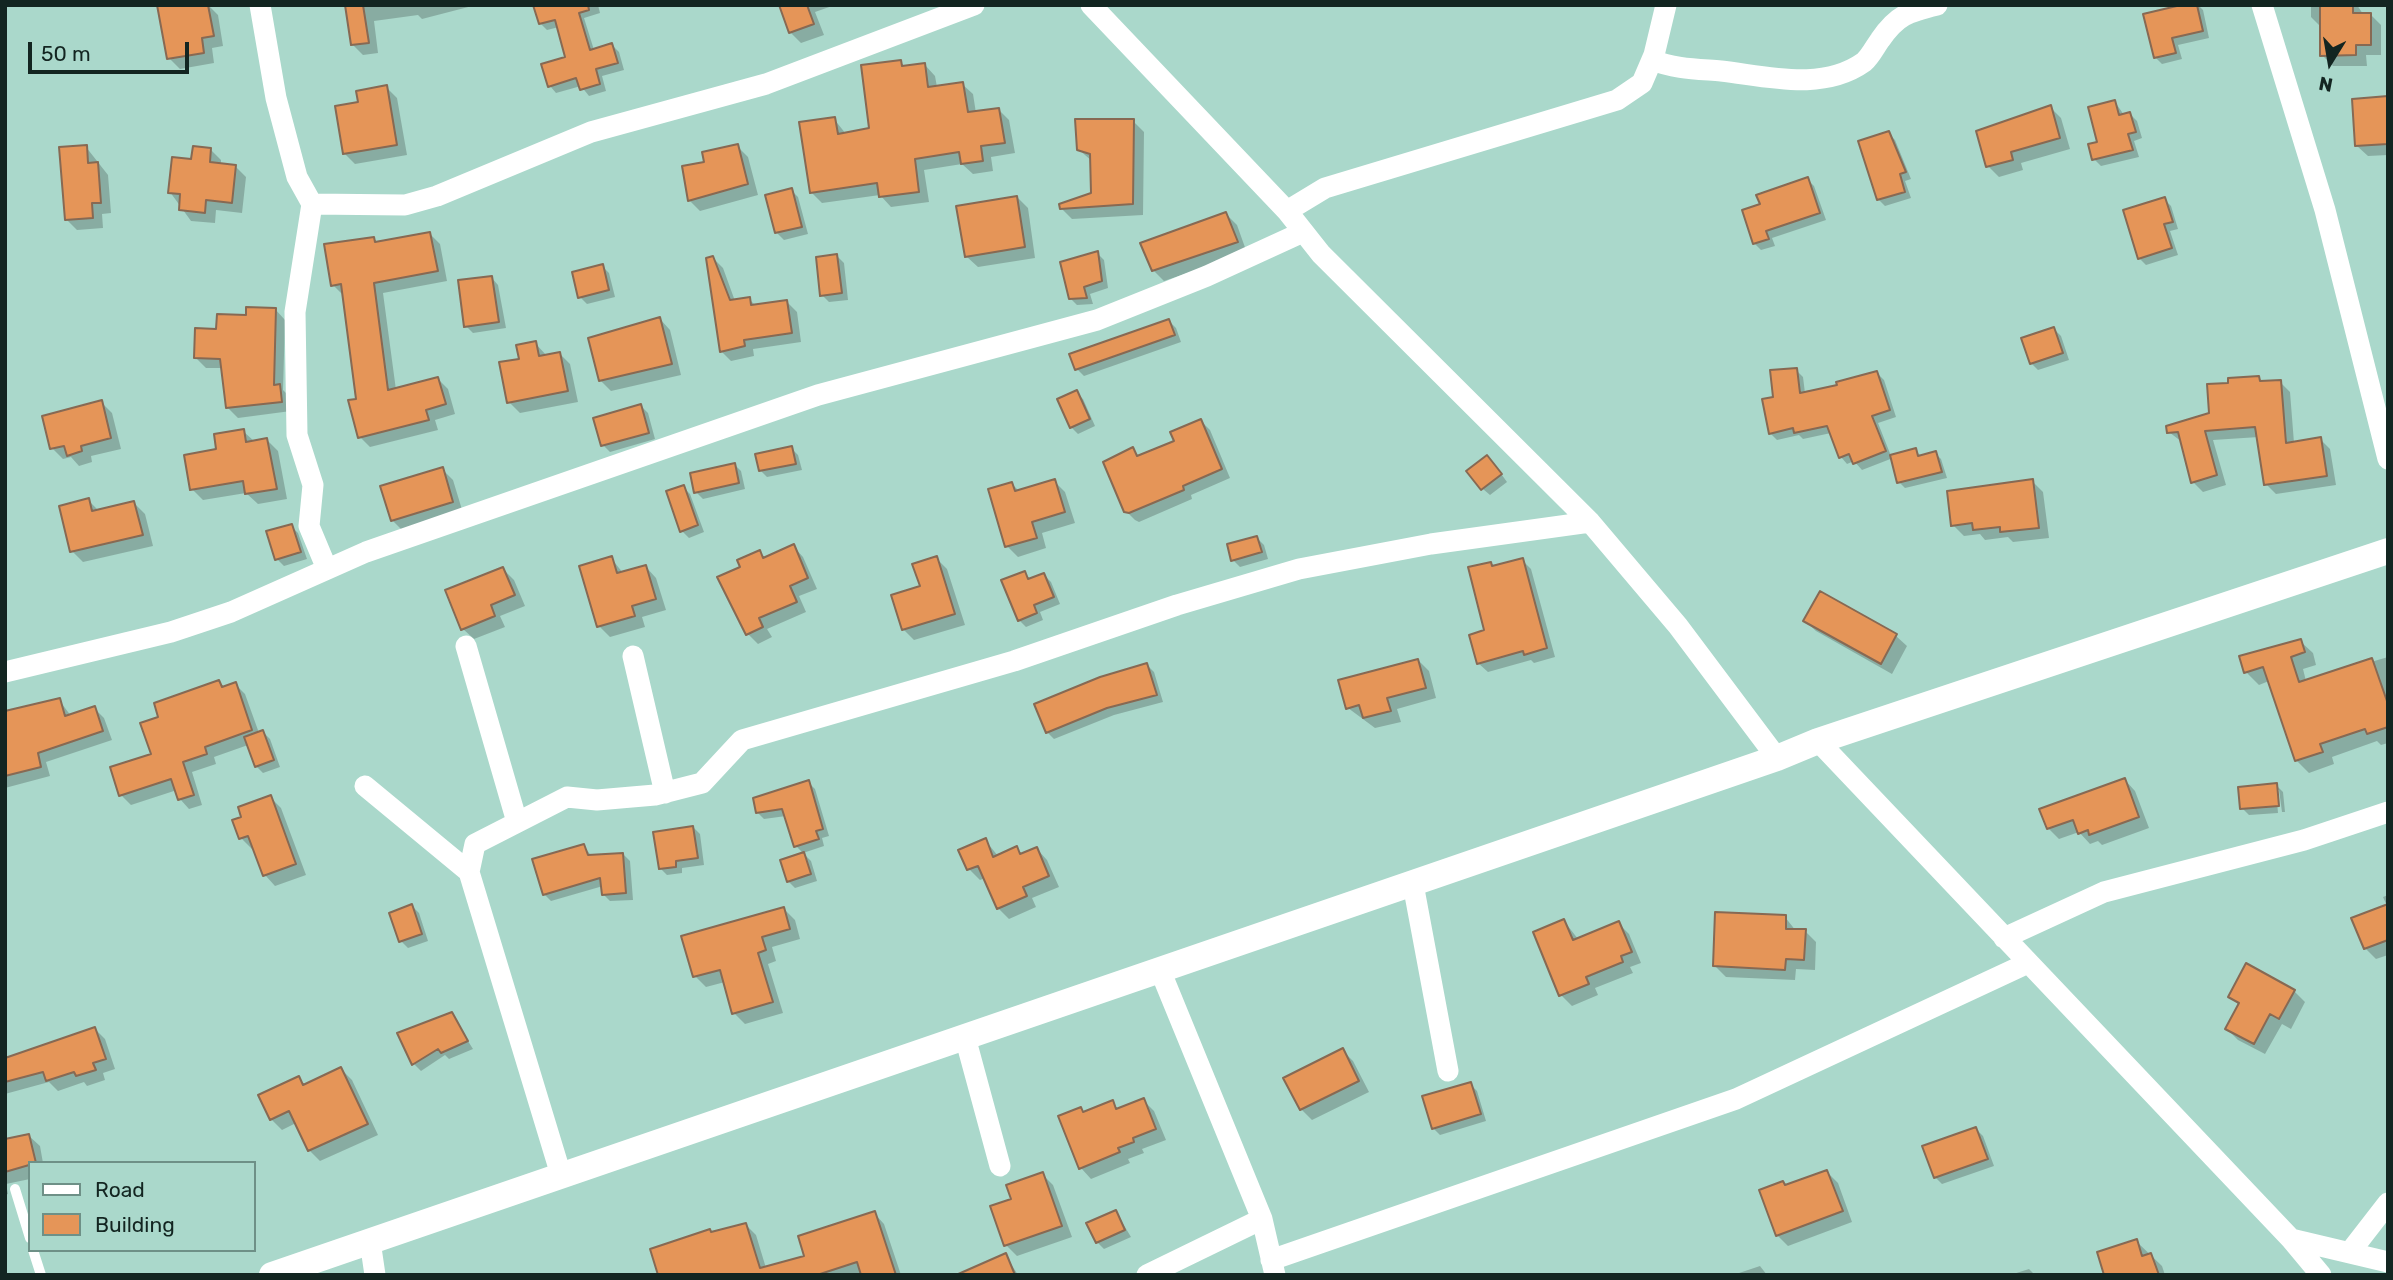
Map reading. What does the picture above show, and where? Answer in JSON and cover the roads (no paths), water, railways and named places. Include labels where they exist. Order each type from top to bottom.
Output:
[{"type":"street","points":[[260,5],[276,98],[297,177],[312,204],[295,312],[298,435],[313,485],[309,526],[327,569]]},
{"type":"street","points":[[312,204],[405,205],[437,196],[591,132],[766,85],[974,5]]},
{"type":"street","points":[[1091,5],[1287,211],[1321,254],[1590,522],[1678,625],[1777,758]]},
{"type":"street","points":[[1287,211],[1325,188],[1617,100],[1642,83],[1666,5]]},
{"type":"street","points":[[1651,60],[1685,69],[1748,74],[1780,80],[1815,78],[1847,70],[1865,61],[1900,16],[1937,5]]},
{"type":"street","points":[[2262,5],[2325,210],[2388,459]]},
{"type":"street","points":[[5,672],[171,632],[231,612],[366,552],[818,395],[1097,320],[1207,276],[1303,232]]},
{"type":"street","points":[[561,1175],[468,872],[475,844],[567,797],[597,800],[665,793],[702,783],[742,740],[1014,661],[1177,606],[1299,569],[1431,544],[1590,522]]},
{"type":"street","points":[[272,1275],[1413,884],[1777,758],[1818,741],[2388,551]]},
{"type":"street","points":[[466,646],[517,822]]},
{"type":"street","points":[[633,656],[665,793]]},
{"type":"street","points":[[1818,741],[2291,1238],[2321,1275]]},
{"type":"street","points":[[365,786],[468,872]]},
{"type":"street","points":[[2004,938],[2104,892],[2304,840],[2388,812]]},
{"type":"street","points":[[1413,884],[1448,1071]]},
{"type":"street","points":[[1160,970],[1262,1219],[1273,1267],[1736,1099],[2028,963]]},
{"type":"street","points":[[965,1037],[1000,1166]]},
{"type":"street","points":[[2350,1252],[2388,1203]]},
{"type":"street","points":[[1147,1275],[1262,1219]]},
{"type":"street","points":[[2291,1238],[2388,1262]]},
{"type":"street","points":[[370,1241],[375,1275]]},
{"type":"lane","points":[[15,1189],[28,1231]]},
{"type":"lane","points":[[34,1252],[41,1275]]}]
